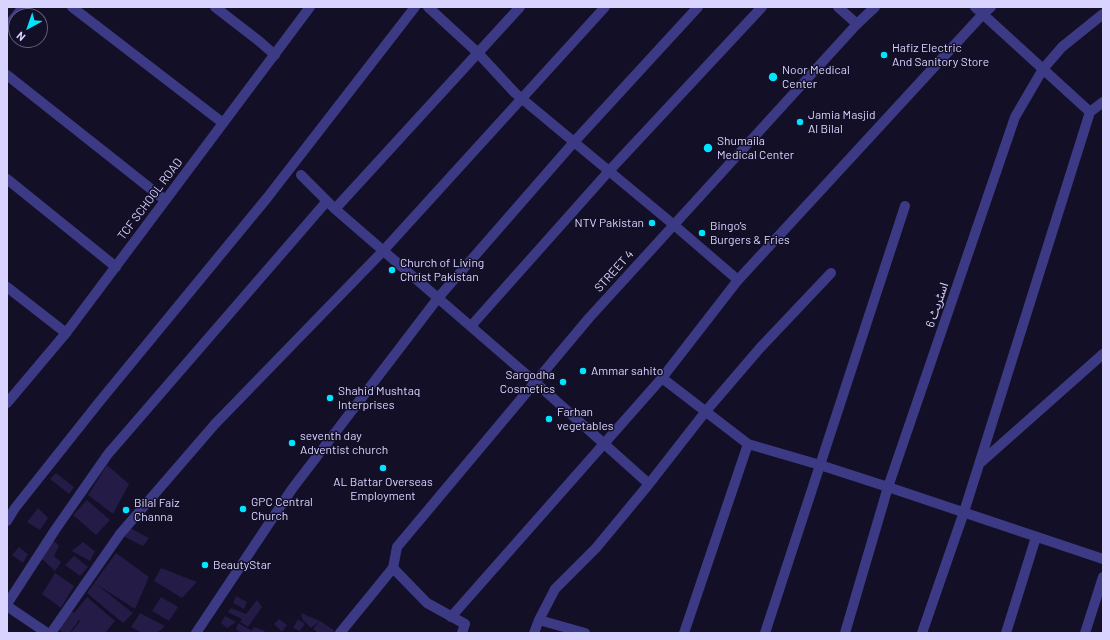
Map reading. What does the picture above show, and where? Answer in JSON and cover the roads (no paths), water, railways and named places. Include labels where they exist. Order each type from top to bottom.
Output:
[{"type":"street","points":[[7,27],[23,7]]},
{"type":"street","points":[[72,7],[223,124]]},
{"type":"street","points":[[215,7],[275,55]]},
{"type":"street","name":"TCF SCHOOL ROAD","points":[[7,403],[66,333],[310,7]]},
{"type":"street","points":[[7,521],[100,401],[267,198],[416,7]]},
{"type":"street","points":[[428,7],[478,53],[515,93],[738,280]]},
{"type":"street","points":[[335,209],[520,7]]},
{"type":"street","points":[[51,633],[120,534],[215,424],[383,251],[605,7]]},
{"type":"street","points":[[196,633],[292,488],[438,298],[574,142],[698,7]]},
{"type":"street","points":[[471,326],[609,171],[762,7]]},
{"type":"street","points":[[838,7],[857,24]]},
{"type":"street","name":"STREET 4","points":[[393,568],[397,547],[589,318],[857,24],[875,7]]},
{"type":"street","points":[[451,617],[662,378],[738,280],[979,11],[991,7]]},
{"type":"street","points":[[979,11],[1090,112]]},
{"type":"street","name":"اسٹریٹ 6","points":[[845,633],[888,487],[1015,117],[1043,69],[1062,47],[1103,14]]},
{"type":"street","points":[[7,75],[166,200]]},
{"type":"street","points":[[922,633],[964,512],[1090,112],[1103,102]]},
{"type":"street","points":[[301,175],[335,209],[535,382],[649,484]]},
{"type":"street","points":[[7,180],[116,266]]},
{"type":"street","points":[[47,633],[7,605],[55,530],[108,454],[327,201]]},
{"type":"street","points":[[766,633],[906,206]]},
{"type":"street","points":[[534,633],[555,589],[596,548],[649,484],[706,411],[760,348],[831,273]]},
{"type":"street","points":[[7,287],[66,333]]},
{"type":"street","points":[[979,464],[1103,354]]},
{"type":"street","points":[[662,378],[748,444],[888,487],[1103,559]]},
{"type":"street","points":[[684,633],[748,444]]},
{"type":"street","points":[[1006,633],[1036,537]]},
{"type":"street","points":[[340,633],[393,568],[427,603],[465,624],[462,633]]},
{"type":"street","points":[[1085,633],[1103,577]]},
{"type":"street","points":[[539,620],[585,633]]},
{"type":"place","name":"Hafiz Electric And Sanitory Store","points":[[884,55]]},
{"type":"place","name":"Noor Medical Center","points":[[773,77]]},
{"type":"place","name":"Jamia Masjid Al Bilal","points":[[800,122]]},
{"type":"place","name":"Shumaila Medical Center","points":[[708,148]]},
{"type":"place","name":"NTV Pakistan","points":[[652,223]]},
{"type":"place","name":"Bingo’s Burgers & Fries","points":[[702,233]]},
{"type":"place","name":"Church of Living Christ Pakistan","points":[[392,270]]},
{"type":"place","name":"Ammar sahito","points":[[583,371]]},
{"type":"place","name":"Sargodha Cosmetics","points":[[563,382]]},
{"type":"place","name":"Shahid Mushtaq Interprises","points":[[330,398]]},
{"type":"place","name":"Farhan vegetables","points":[[549,419]]},
{"type":"place","name":"seventh day Adventist church","points":[[292,443]]},
{"type":"place","name":"AL Battar Overseas Employment","points":[[383,468]]},
{"type":"place","name":"GPC Central Church","points":[[243,509]]},
{"type":"place","name":"Bilal Faiz Channa","points":[[126,510]]},
{"type":"place","name":"BeautyStar","points":[[205,565]]}]
